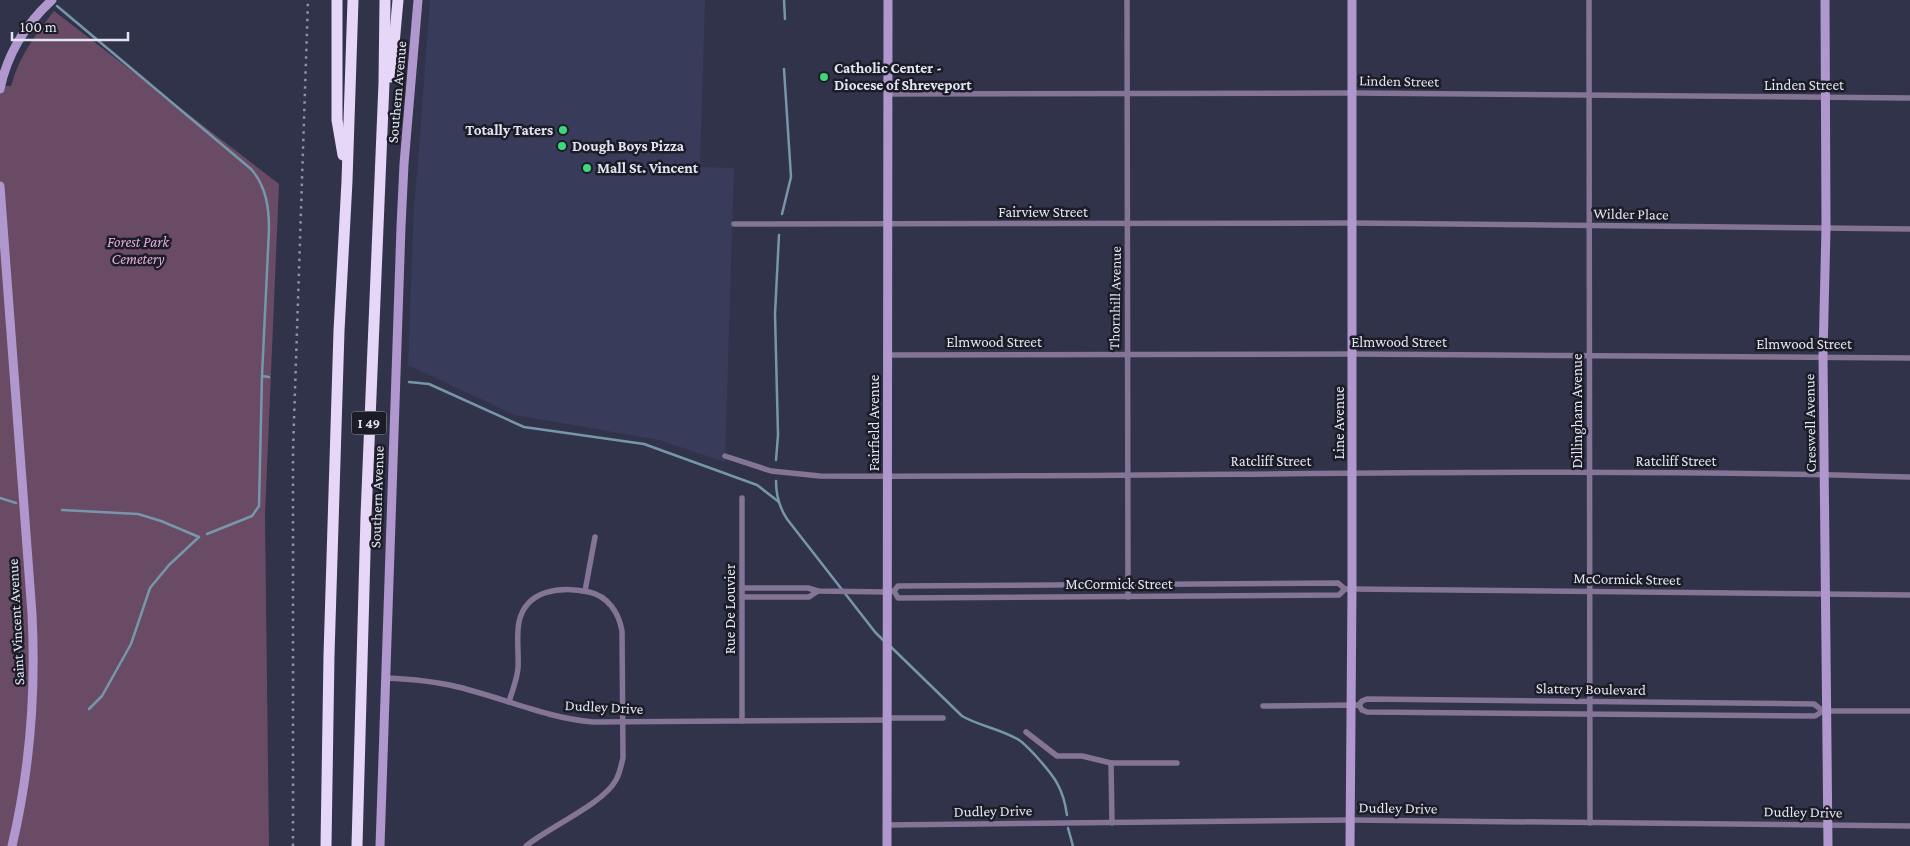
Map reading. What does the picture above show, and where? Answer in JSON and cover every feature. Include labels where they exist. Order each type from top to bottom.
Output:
[{"type":"highway","points":[[337,0],[337,120],[347,182]]},
{"type":"highway","name":"I 49","points":[[326,846],[329,664],[339,331],[347,182],[353,0]]},
{"type":"highway","name":"I 49","points":[[357,846],[366,516],[384,83],[385,0]]},
{"type":"highway","points":[[378,206],[398,0]]},
{"type":"street","points":[[0,89],[1,76],[8,61],[24,34],[52,0]]},
{"type":"street","name":"Southern Avenue","points":[[380,846],[404,177],[418,0]]},
{"type":"street","name":"Fairfield Avenue","points":[[886,846],[887,633],[890,591],[887,476],[888,0]]},
{"type":"street","name":"Thornhill Avenue","points":[[1127,0],[1128,596]]},
{"type":"street","name":"Line Avenue","points":[[1350,846],[1355,706],[1349,589],[1353,354],[1352,0]]},
{"type":"street","name":"Dillingham Avenue","points":[[1589,0],[1590,823]]},
{"type":"street","name":"Creswell Avenue","points":[[1824,0],[1826,228],[1823,356],[1826,594],[1825,711],[1828,846]]},
{"type":"street","name":"Linden Street","points":[[888,94],[1353,93],[1910,98]]},
{"type":"street","name":"Saint Vincent Avenue","points":[[0,186],[33,642],[33,698],[28,755],[12,846]]},
{"type":"street","name":"Fairview Street","points":[[734,224],[1352,223]]},
{"type":"street","name":"Wilder Place","points":[[1352,223],[1910,229]]},
{"type":"street","name":"Elmwood Street","points":[[888,355],[1353,354],[1910,358]]},
{"type":"street","name":"Ratcliff Street","points":[[725,456],[763,469],[793,474],[887,476],[1352,473],[1824,474],[1910,477]]},
{"type":"street","name":"Rue De Louvier","points":[[742,498],[742,721]]},
{"type":"street","points":[[585,591],[595,537]]},
{"type":"street","name":"McCormick Street","points":[[1349,589],[1339,596],[898,598],[890,591],[898,586],[1338,583],[1349,589],[1910,595]]},
{"type":"street","points":[[1240,584],[1240,596]]},
{"type":"street","points":[[1004,586],[1004,597]]},
{"type":"street","points":[[742,588],[808,588],[834,592],[890,591]]},
{"type":"street","points":[[509,702],[518,671],[519,622],[526,607],[536,597],[550,590],[585,591],[598,595],[608,602],[620,621],[622,641],[623,758],[621,769],[609,789],[526,846]]},
{"type":"street","points":[[742,596],[809,597],[818,591]]},
{"type":"street","name":"Dudley Drive","points":[[385,678],[441,683],[563,718],[593,722],[943,718]]},
{"type":"street","name":"Slattery Boulevard","points":[[1355,706],[1367,699],[1814,704],[1825,711]]},
{"type":"street","name":"Slattery Boulevard","points":[[1263,706],[1355,706],[1367,712],[1590,715],[1815,716],[1825,711],[1910,711]]},
{"type":"street","points":[[1026,732],[1057,756],[1082,756],[1111,763],[1177,762]]},
{"type":"street","points":[[1111,763],[1112,823]]},
{"type":"street","name":"Dudley Drive","points":[[886,825],[1350,820],[1910,826]]},
{"type":"shaded area","points":[[430,0],[705,0],[700,167],[734,168],[725,462],[659,440],[515,415],[408,365],[414,203]]},
{"type":"green space","name":"Forest Park Cemetery","points":[[54,11],[279,184],[265,514],[269,846],[0,846],[0,86],[11,86],[23,55]]},
{"type":"waterway","points":[[784,0],[785,19]]},
{"type":"waterway","points":[[57,6],[251,169],[260,182],[266,197],[269,229],[262,376],[259,506],[252,516],[207,534]]},
{"type":"waterway","points":[[782,214],[791,177],[784,69]]},
{"type":"waterway","points":[[776,460],[778,435],[775,314],[779,235]]},
{"type":"waterway","points":[[262,376],[269,377]]},
{"type":"waterway","points":[[409,382],[429,384],[524,427],[644,444],[757,485],[779,502]]},
{"type":"waterway","points":[[776,481],[779,501],[787,519],[884,641]]},
{"type":"waterway","points":[[0,498],[16,503]]},
{"type":"waterway","points":[[62,510],[138,514],[161,521],[199,537]]},
{"type":"waterway","points":[[89,709],[102,696],[131,644],[150,588],[169,565],[199,537]]},
{"type":"waterway","points":[[890,646],[962,716],[1012,736],[1025,745],[1057,782],[1067,815]]},
{"type":"waterway","points":[[1068,828],[1073,846]]},
{"type":"railway","points":[[293,846],[293,451],[308,0]]},
{"type":"place","name":"Catholic Center - Diocese of Shreveport","points":[[824,77]]},
{"type":"place","name":"Totally Taters","points":[[563,130]]},
{"type":"place","name":"Dough Boys Pizza","points":[[562,146]]},
{"type":"place","name":"Mall St. Vincent","points":[[587,168]]}]
